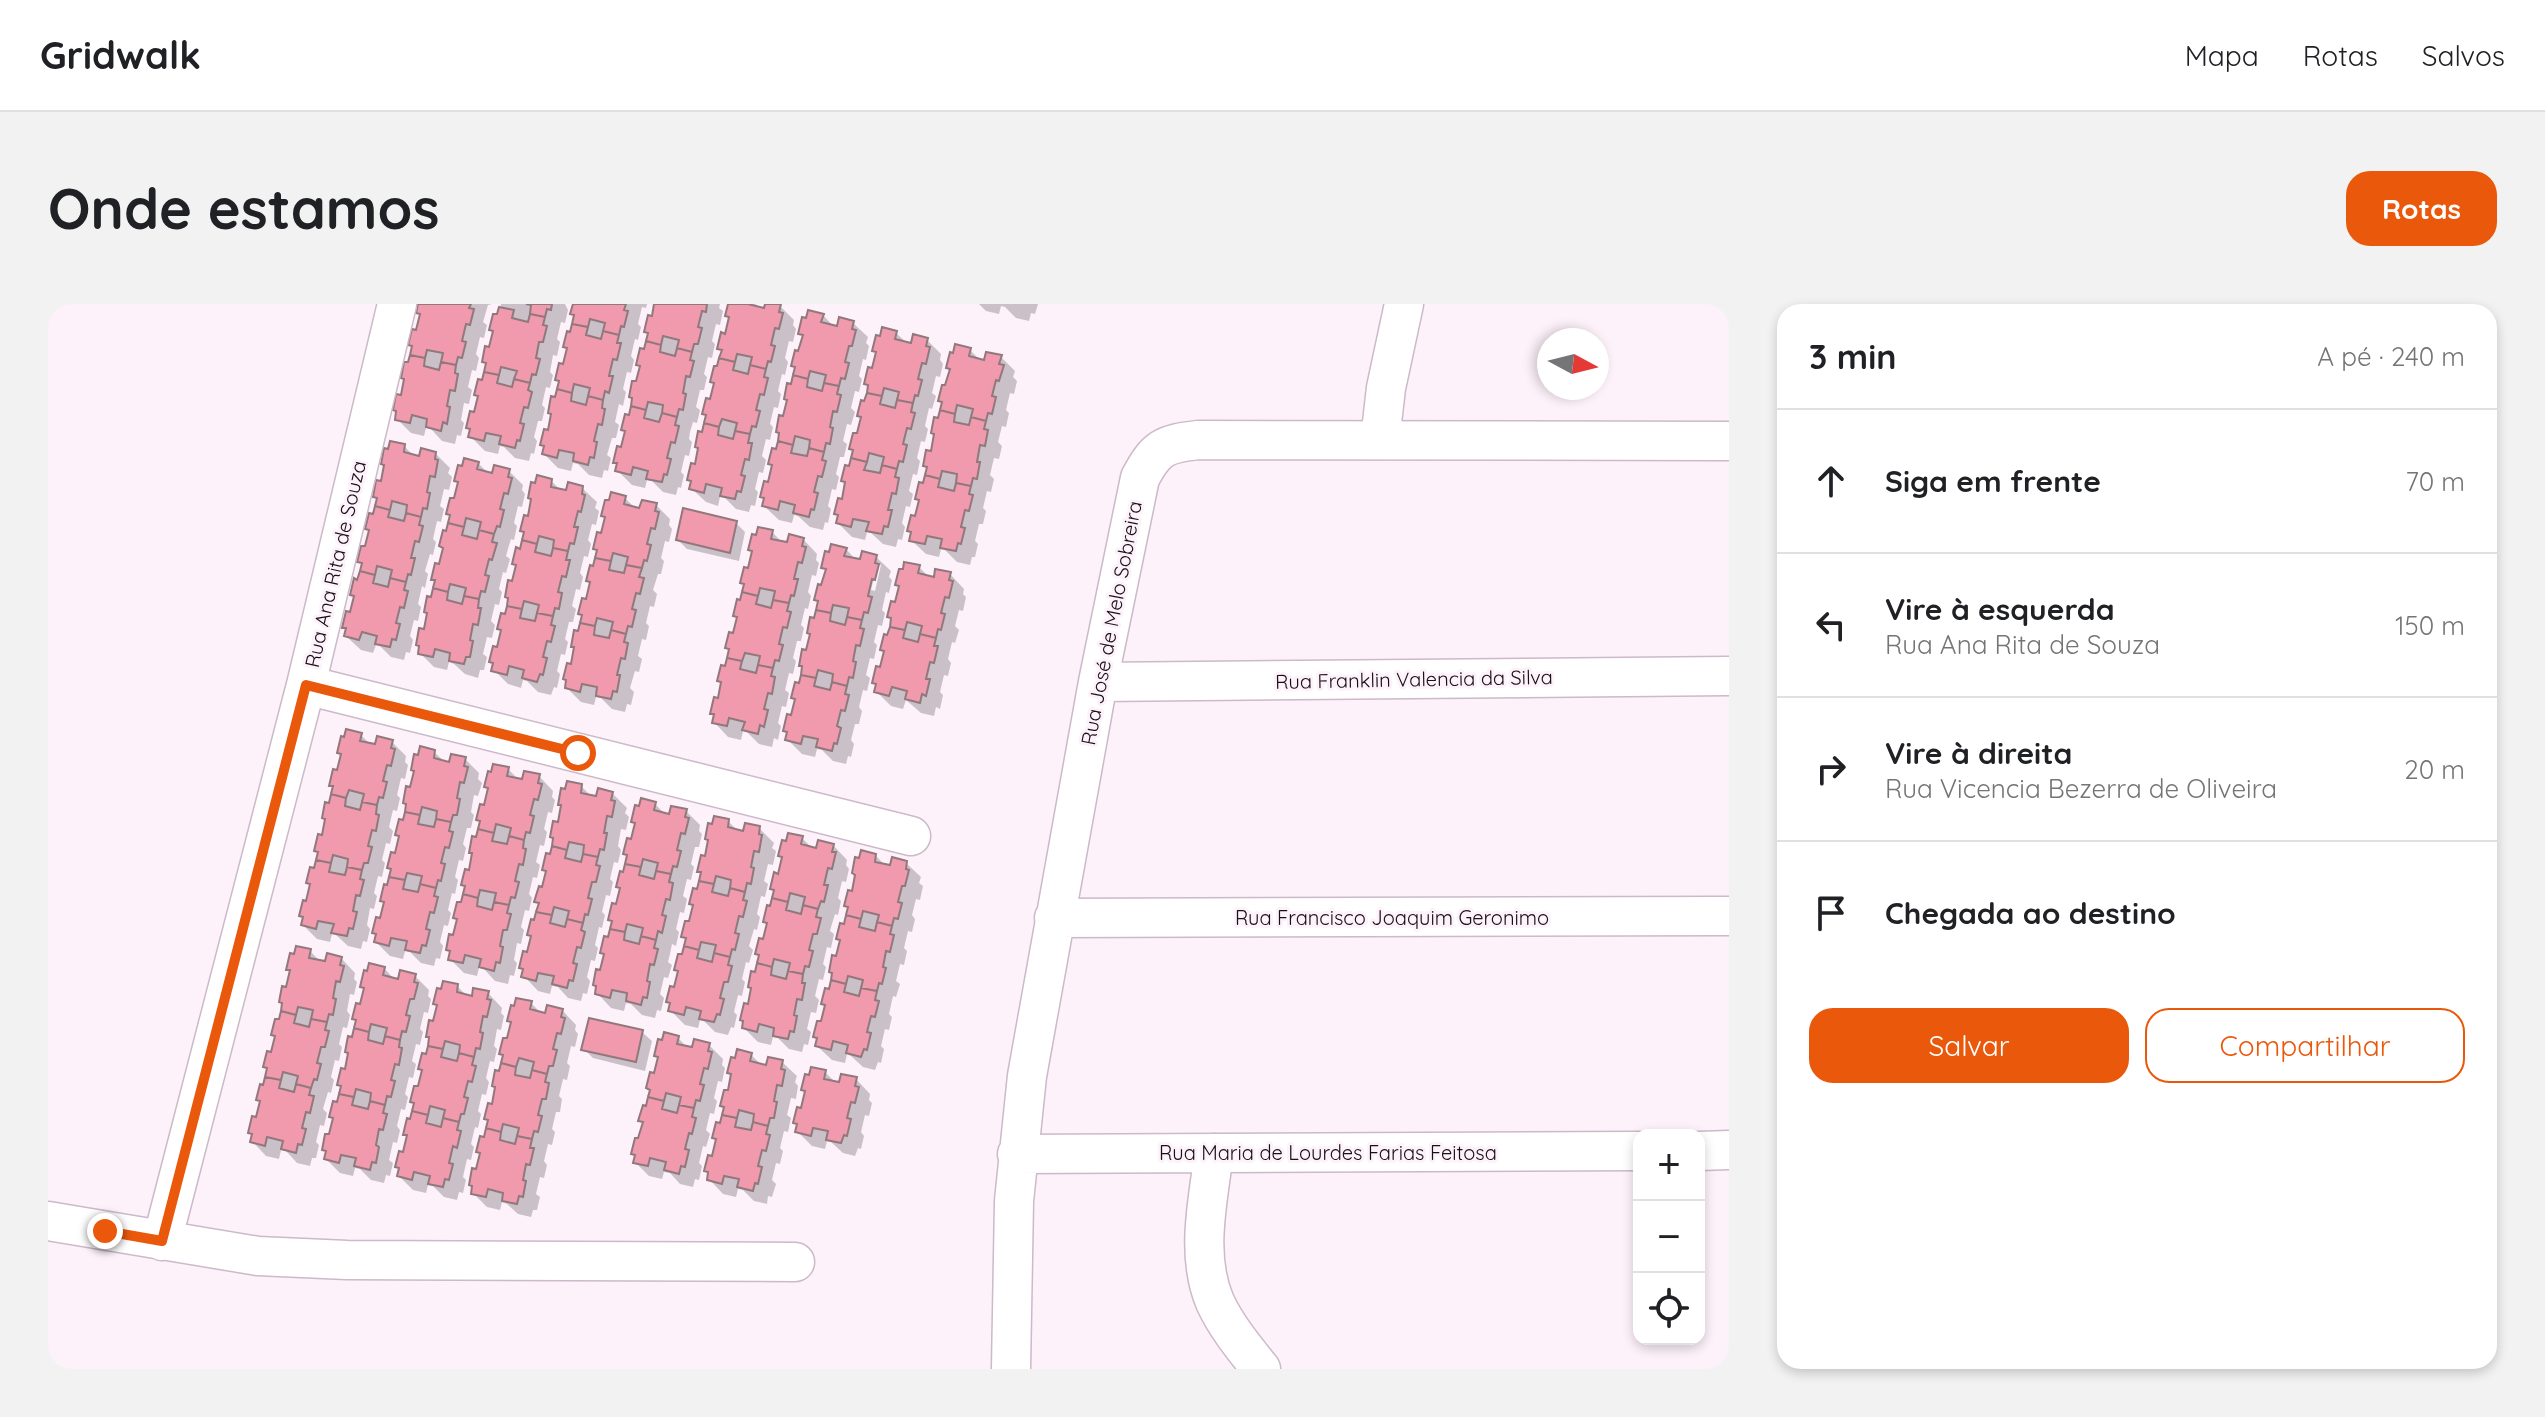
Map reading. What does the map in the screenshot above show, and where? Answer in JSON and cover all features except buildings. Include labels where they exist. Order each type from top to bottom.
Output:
[{"type":"street","name":"Rua Ana Rita de Souza","points":[[162,1241],[306,685],[397,304]]},
{"type":"street","points":[[1380,440],[1386,388],[1404,304]]},
{"type":"street","name":"Rua José de Melo Sobreira","points":[[1011,1369],[1014,1201],[1027,1076],[1098,682],[1140,478],[1152,455],[1174,443],[1198,440],[1729,441]]},
{"type":"street","name":"Rua Franklin Valencia da Silva","points":[[1098,682],[1729,676]]},
{"type":"street","points":[[306,685],[911,836]]},
{"type":"street","name":"Rua Francisco Joaquim Geronimo","points":[[1054,918],[1729,916]]},
{"type":"street","points":[[1705,1151],[1729,1150]]},
{"type":"street","name":"Rua Maria de Lourdes Farias Feitosa","points":[[1017,1154],[1633,1151]]},
{"type":"street","points":[[1214,1153],[1204,1261],[1215,1301],[1236,1338],[1261,1369]]},
{"type":"street","points":[[48,1221],[258,1256],[347,1260],[795,1262]]},
{"type":"route","points":[[105,1231],[162,1241],[306,685],[578,753]]}]
